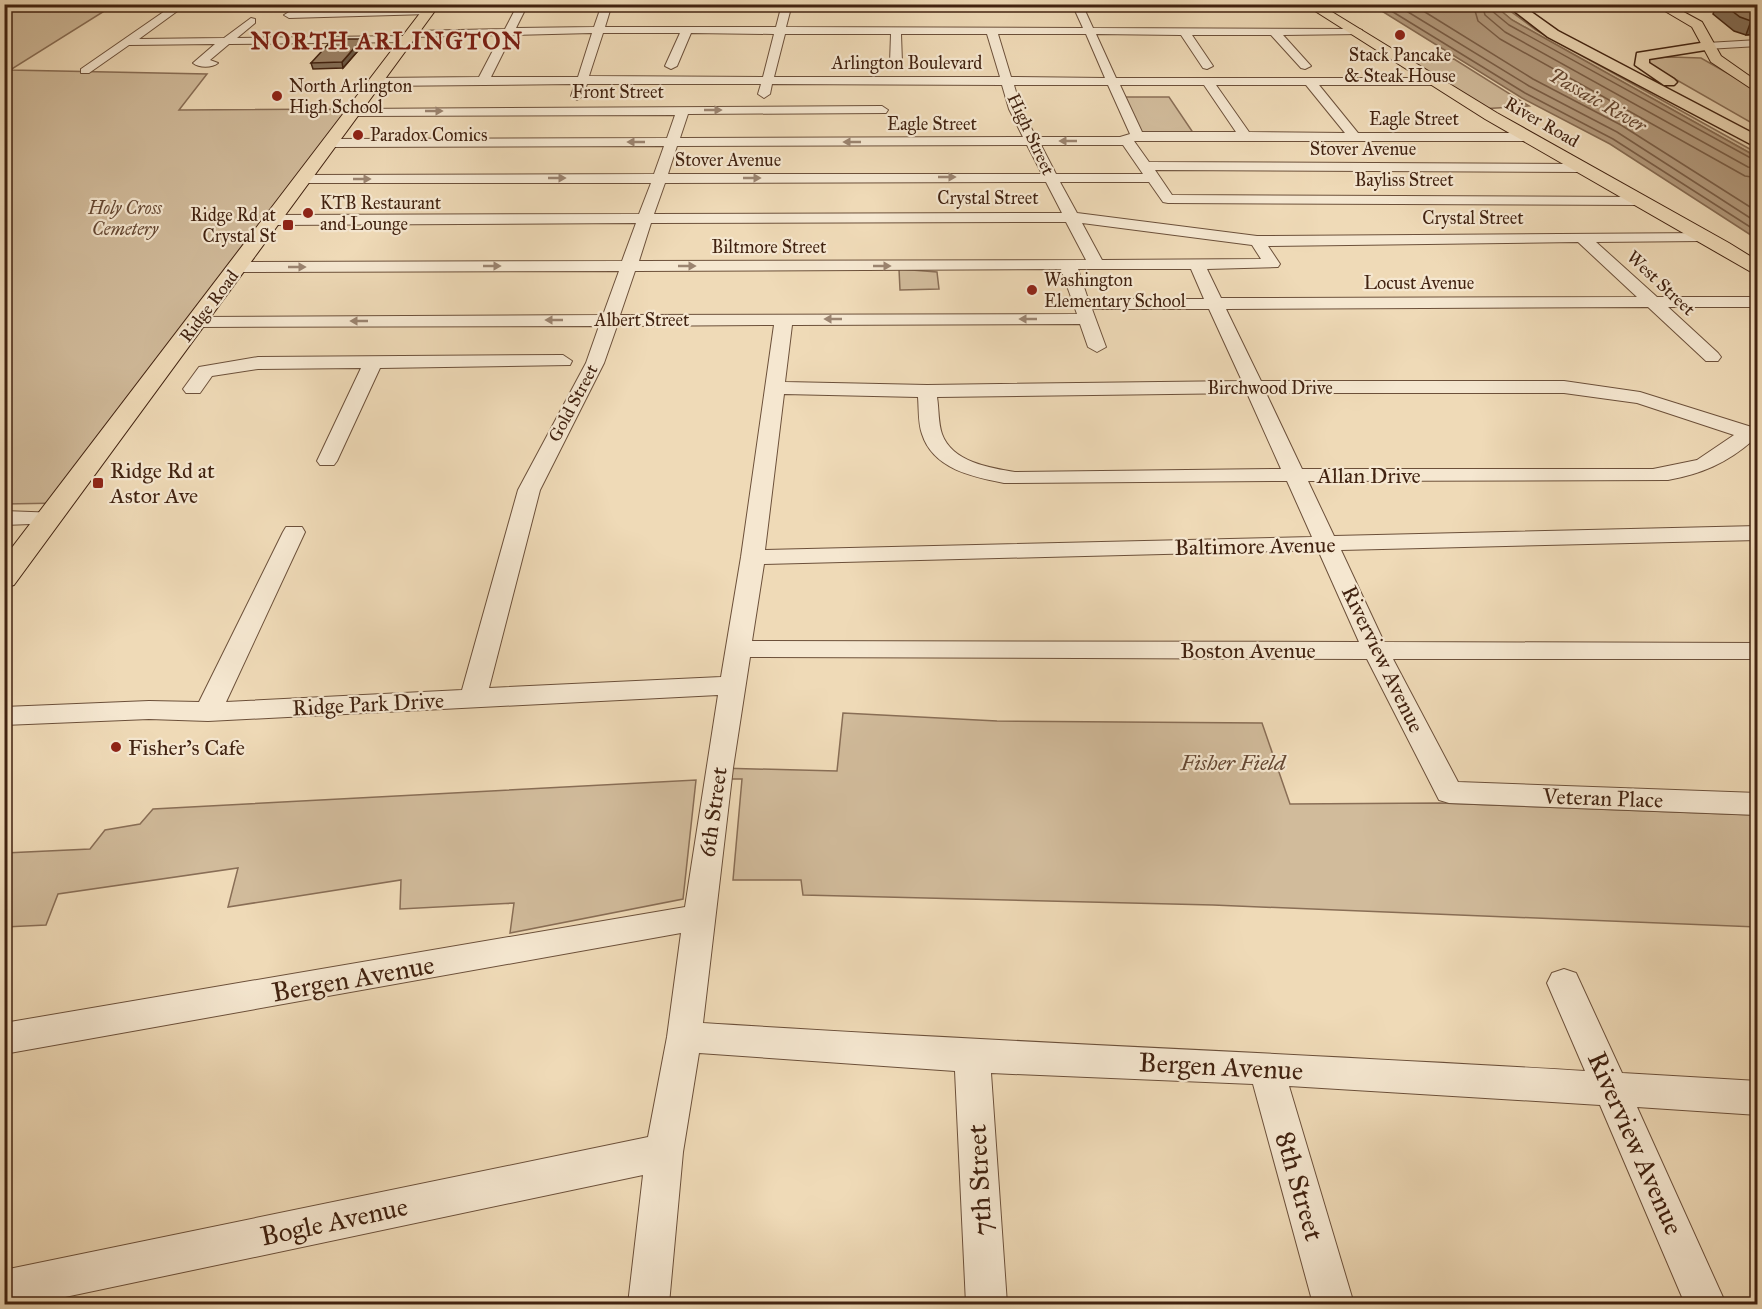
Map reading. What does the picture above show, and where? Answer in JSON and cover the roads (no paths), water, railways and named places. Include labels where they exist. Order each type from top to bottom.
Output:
[{"type":"highway","points":[[1511,4],[1552,34],[1757,135]]},
{"type":"highway","points":[[1529,4],[1576,37],[1757,135]]},
{"type":"highway","points":[[1529,4],[1571,30],[1593,39]]},
{"type":"highway","points":[[1707,46],[1661,51],[1642,56],[1640,59],[1642,65],[1757,135]]},
{"type":"highway","points":[[1629,47],[1707,46]]},
{"type":"highway","points":[[1661,51],[1696,53],[1716,59]]},
{"type":"main road","name":"River Road","points":[[1310,4],[1529,137],[1758,270]]},
{"type":"main road","points":[[1659,4],[1697,26],[1716,59],[1758,88]]},
{"type":"main road","name":"Ridge Road","points":[[4,579],[432,8]]},
{"type":"street","points":[[85,72],[182,4]]},
{"type":"street","points":[[483,81],[523,4]]},
{"type":"street","points":[[573,110],[607,4]]},
{"type":"street","points":[[760,110],[787,4]]},
{"type":"street","points":[[1077,4],[1132,139],[1148,172]]},
{"type":"street","points":[[289,15],[432,8]]},
{"type":"street","points":[[212,63],[199,63],[250,21]]},
{"type":"street","points":[[128,42],[599,31],[1358,32]]},
{"type":"street","points":[[671,66],[686,32]]},
{"type":"street","points":[[896,32],[896,63]]},
{"type":"street","name":"High Street","points":[[992,32],[1015,109],[1096,264]]},
{"type":"street","points":[[1185,32],[1208,66]]},
{"type":"street","points":[[1274,32],[1305,66]]},
{"type":"street","points":[[1707,46],[1758,43]]},
{"type":"street","points":[[1736,44],[1758,52]]},
{"type":"street","name":"Arlington Boulevard","points":[[376,82],[767,80],[882,111],[1007,81],[1437,82]]},
{"type":"street","points":[[1208,82],[1246,137]]},
{"type":"street","points":[[1310,82],[1355,137]]},
{"type":"street","name":"Gold Street","points":[[473,699],[529,490],[550,445],[595,363],[683,110]]},
{"type":"street","name":"Front Street","points":[[354,112],[882,111]]},
{"type":"street","name":"Eagle Street","points":[[331,143],[672,142],[882,111],[1034,142],[1246,137],[1529,137]]},
{"type":"street","points":[[1407,138],[1499,237]]},
{"type":"street","name":"Stover Avenue","points":[[304,179],[1050,177],[1148,172],[1582,168]]},
{"type":"street","name":"Bayliss Street","points":[[1148,172],[1168,199],[1641,201]]},
{"type":"street","name":"Crystal Street","points":[[273,220],[1072,218],[1257,241],[1702,236]]},
{"type":"street","name":"West Street","points":[[1584,238],[1712,357]]},
{"type":"street","name":"Biltmore Street","points":[[238,267],[1272,264],[1257,241]]},
{"type":"street","name":"Riverview Avenue","points":[[1197,264],[1213,303],[1329,544],[1376,651],[1449,792]]},
{"type":"street","points":[[1068,265],[1096,347]]},
{"type":"street","name":"Locust Avenue","points":[[1084,311],[1213,303],[1758,302]]},
{"type":"street","name":"Albert Street","points":[[197,322],[784,319],[1084,311]]},
{"type":"street","name":"6th Street","points":[[649,1305],[664,1152],[684,1036],[719,768],[753,557],[784,319]]},
{"type":"street","points":[[194,389],[206,370],[258,363],[563,361]]},
{"type":"street","points":[[327,461],[373,362]]},
{"type":"street","name":"Birchwood Drive","points":[[776,388],[927,392],[1253,387],[1573,388],[1640,398],[1752,435]]},
{"type":"street","name":"Allan Drive","points":[[927,392],[932,435],[937,444],[956,461],[979,471],[1005,477],[1037,479],[1296,475],[1653,476],[1692,470],[1716,460],[1752,435]]},
{"type":"street","points":[[958,483],[979,471]]},
{"type":"street","points":[[4,518],[50,518]]},
{"type":"street","points":[[208,712],[294,532]]},
{"type":"street","name":"Baltimore Avenue","points":[[753,557],[1758,533]]},
{"type":"street","name":"Boston Avenue","points":[[738,649],[1758,651]]},
{"type":"street","name":"Ridge Park Drive","points":[[4,716],[149,710],[208,712],[732,685]]},
{"type":"street","name":"Veteran Place","points":[[1449,792],[1758,804]]},
{"type":"street","name":"Bergen Avenue","points":[[4,1039],[701,917]]},
{"type":"street","name":"Riverview Avenue","points":[[1564,983],[1706,1305]]},
{"type":"street","name":"Bergen Avenue","points":[[684,1036],[972,1056],[1266,1068],[1758,1098]]},
{"type":"street","name":"7th Street","points":[[972,1056],[986,1305]]},
{"type":"street","name":"8th Street","points":[[1266,1068],[1333,1305]]},
{"type":"street","name":"Bogle Avenue","points":[[4,1290],[664,1152]]},
{"type":"water","name":"Passaic River","points":[[1372,5],[1494,5],[1512,20],[1757,157],[1757,239],[1610,144],[1522,98]]},
{"type":"place","name":"Stack Pancake & Steak House","points":[[1400,35]]},
{"type":"place","name":"North Arlington High School","points":[[277,96]]},
{"type":"place","name":"Paradox Comics","points":[[358,135]]},
{"type":"place","name":"KTB Restaurant and Lounge","points":[[308,213]]},
{"type":"place","name":"Ridge Rd at Crystal St","points":[[288,225]]},
{"type":"place","name":"Washington Elementary School","points":[[1032,290]]},
{"type":"place","name":"Ridge Rd at Astor Ave","points":[[98,483]]},
{"type":"place","name":"Fisher's Cafe","points":[[116,747]]},
{"type":"district","name":"NORTH ARLINGTON","points":[[387,41]]},
{"type":"park label","name":"Holy Cross Cemetery","points":[[125,218]]},
{"type":"park label","name":"Fisher Field","points":[[1233,762]]}]
